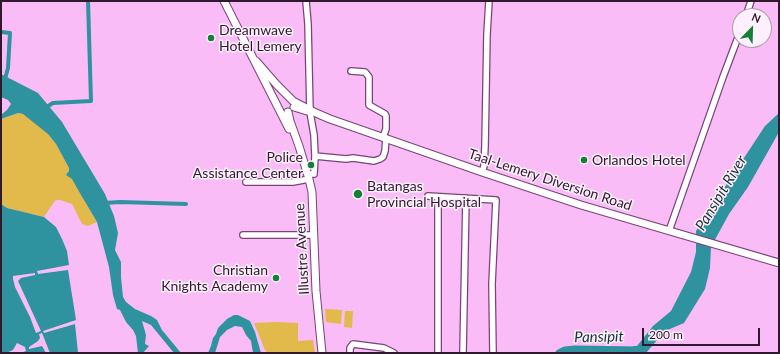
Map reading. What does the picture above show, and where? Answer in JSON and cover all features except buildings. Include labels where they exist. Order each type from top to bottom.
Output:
[{"type":"main road","points":[[224,1],[256,61],[291,104]]},
{"type":"main road","name":"Illustre Avenue","points":[[256,61],[299,146]]},
{"type":"main road","points":[[279,108],[280,97],[291,104]]},
{"type":"main road","name":"Illustre Avenue","points":[[291,104],[290,121],[309,177],[312,197],[316,291],[322,353]]},
{"type":"main road","name":"Taal-Lemery Diversion Road","points":[[279,108],[291,104],[384,138],[581,205],[779,262]]},
{"type":"street","points":[[246,182],[293,182],[314,174],[315,156],[306,1]]},
{"type":"street","points":[[482,172],[484,166],[485,146],[489,1]]},
{"type":"street","points":[[669,231],[734,48]]},
{"type":"street","points":[[315,156],[346,159],[353,158],[374,161],[383,157],[386,116],[369,105],[369,77],[365,72],[351,71]]},
{"type":"street","points":[[428,196],[438,198],[496,200],[492,284],[493,353]]},
{"type":"street","points":[[438,198],[438,353]]},
{"type":"street","points":[[463,353],[466,198]]},
{"type":"street","points":[[243,235],[314,235]]},
{"type":"street","points":[[350,353],[350,348],[353,344],[384,348],[394,353]]},
{"type":"shaded area","points":[[18,113],[30,118],[48,134],[56,144],[81,195],[97,222],[88,226],[82,224],[72,204],[60,200],[56,200],[54,202],[44,217],[7,208],[1,204],[1,119]]},
{"type":"shaded area","points":[[325,309],[342,310],[341,324],[326,322]]},
{"type":"shaded area","points":[[345,311],[353,311],[352,328],[344,327]]},
{"type":"shaded area","points":[[254,323],[298,323],[298,341],[313,340],[315,353],[268,353],[265,350]]},
{"type":"water","points":[[1,74],[38,93],[62,122],[105,194],[114,216],[118,233],[115,250],[121,262],[123,297],[126,302],[135,309],[157,320],[162,330],[181,353],[174,353],[151,325],[142,321],[146,335],[145,344],[149,346],[143,353],[138,353],[136,336],[120,310],[117,309],[113,295],[109,267],[97,222],[72,179],[66,175],[69,168],[56,144],[48,134],[23,114],[18,113],[1,119],[1,115],[11,104],[8,100],[1,97]]},
{"type":"water","name":"Pansipit River","points":[[779,113],[779,132],[748,187],[729,214],[711,247],[710,268],[705,289],[684,323],[665,331],[646,353],[634,353],[633,346],[637,346],[653,326],[671,311],[691,272],[696,252],[696,231],[765,126]]},
{"type":"water","points":[[1,204],[7,208],[44,217],[56,227],[67,251],[69,265],[37,271],[38,274],[68,270],[76,320],[43,331],[44,333],[75,324],[78,353],[50,353],[42,333],[39,334],[40,338],[38,341],[29,347],[29,349],[42,346],[46,353],[21,353],[26,351],[25,347],[17,343],[13,350],[6,353],[1,353]],"holes":[[[35,273],[35,275],[21,278],[18,281],[41,331],[36,333],[15,287],[13,279],[13,276]]]},
{"type":"water","points":[[234,315],[238,315],[250,321],[261,353],[253,353],[251,341],[242,327],[235,326],[227,330],[220,337],[215,353],[208,353],[218,328],[227,319]]},
{"type":"waterway","points":[[45,108],[53,103],[91,101],[88,1]]},
{"type":"waterway","points":[[1,32],[10,33],[8,68],[5,79]]},
{"type":"waterway","points":[[104,203],[186,204]]},
{"type":"waterway","name":"Pansipit","points":[[559,353],[565,350],[575,349],[639,350]]},
{"type":"place","name":"Dreamwave Hotel Lemery","points":[[211,38]]},
{"type":"place","name":"Orlandos Hotel","points":[[584,160]]},
{"type":"place","name":"Police Assistance Center","points":[[311,165]]},
{"type":"place","name":"Batangas Provincial Hospital","points":[[358,194]]},
{"type":"place","name":"Christian Knights Academy","points":[[276,278]]}]
